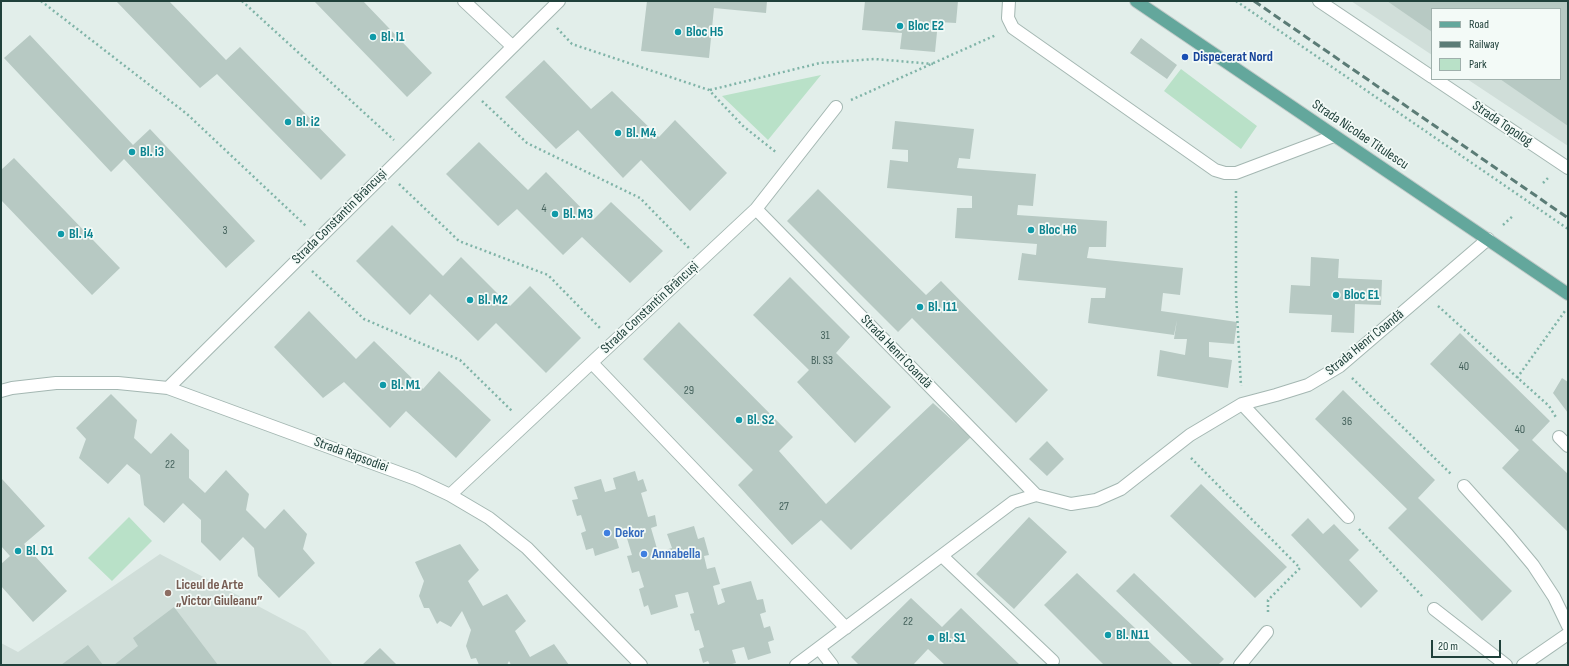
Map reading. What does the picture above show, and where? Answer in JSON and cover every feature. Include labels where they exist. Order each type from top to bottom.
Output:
[{"type":"main road","name":"Strada Nicolae Titulescu","points":[[1136,1],[1568,294]]},
{"type":"street","points":[[464,1],[512,46]]},
{"type":"street","name":"Strada Constantin Brâncuși","points":[[168,388],[559,1]]},
{"type":"street","points":[[1009,1],[1008,18],[1013,28],[1215,170],[1225,173],[1236,173],[1334,136]]},
{"type":"street","points":[[1319,1],[1431,76]]},
{"type":"street","name":"Strada Topolog","points":[[1436,80],[1568,168]]},
{"type":"street","name":"Strada Constantin Brâncuși","points":[[450,495],[756,209],[836,107]]},
{"type":"street","name":"Strada Henri Coandă","points":[[756,209],[1036,495],[1070,504],[1096,500],[1121,489],[1212,420],[1242,404],[1308,385],[1340,366],[1488,239]]},
{"type":"street","points":[[592,363],[846,628]]},
{"type":"street","name":"Strada Rapsodiei","points":[[1,391],[12,388],[56,383],[118,383],[168,388],[416,479],[450,495],[489,518],[527,548],[641,665]]},
{"type":"street","points":[[1242,404],[1348,517]]},
{"type":"street","points":[[1559,437],[1568,446]]},
{"type":"street","points":[[1464,486],[1533,565],[1554,597],[1568,626]]},
{"type":"street","points":[[796,665],[1013,502],[1036,495]]},
{"type":"street","points":[[942,556],[1054,661]]},
{"type":"street","points":[[1434,609],[1506,665]]},
{"type":"street","points":[[1240,665],[1267,632]]},
{"type":"street","points":[[1523,665],[1568,634]]},
{"type":"street","points":[[819,648],[832,665]]},
{"type":"path","points":[[41,1],[187,114],[319,239]]},
{"type":"path","points":[[242,1],[406,151]]},
{"type":"path","points":[[1236,1],[1568,228]]},
{"type":"path","points":[[545,15],[572,44],[709,90],[743,126],[792,164]]},
{"type":"path","points":[[836,107],[1013,28]]},
{"type":"path","points":[[709,90],[820,63],[875,59],[933,64]]},
{"type":"path","points":[[470,89],[527,143],[640,198],[701,260]]},
{"type":"path","points":[[386,172],[459,241],[548,276],[614,343]]},
{"type":"path","points":[[1236,173],[1236,294],[1242,404]]},
{"type":"path","points":[[1503,225],[1514,215]]},
{"type":"path","points":[[299,259],[364,319],[460,360],[526,425]]},
{"type":"path","points":[[1424,294],[1549,406],[1556,416],[1559,426],[1559,437]]},
{"type":"path","points":[[1517,378],[1568,307]]},
{"type":"path","points":[[1340,366],[1464,486]]},
{"type":"path","points":[[1178,445],[1300,568],[1268,600],[1267,632]]},
{"type":"path","points":[[1348,517],[1434,609]]},
{"type":"shaded area","points":[[1351,1],[1568,1],[1568,146],[1469,80],[1561,80],[1561,8],[1431,8],[1431,54]]},
{"type":"shaded area","name":"Liceul de Arte „Victor Giuleanu”","points":[[160,554],[305,631],[333,665],[1,665],[1,643],[18,652]]},
{"type":"green space","points":[[1181,69],[1257,126],[1241,149],[1164,91]]},
{"type":"green space","points":[[821,75],[768,140],[722,96]]},
{"type":"green space","points":[[129,517],[152,541],[112,581],[88,558]]},
{"type":"building","name":"Bl. i2","points":[[116,1],[169,1],[226,60],[240,47],[346,155],[321,180],[217,74],[200,88]]},
{"type":"building","name":"Bl. I1","points":[[314,1],[363,1],[432,73],[407,97]]},
{"type":"building","name":"Bloc H5","points":[[647,1],[767,1],[766,13],[714,8],[709,58],[641,51]]},
{"type":"building","name":"Bloc E2","points":[[865,1],[958,1],[956,23],[938,22],[935,52],[900,49],[902,33],[862,30]]},
{"type":"building","points":[[1387,1],[1568,1],[1568,126],[1501,80],[1561,80],[1561,8],[1431,8],[1431,31]]},
{"type":"building","name":"Bl. i3","points":[[30,35],[133,145],[150,129],[255,241],[226,268],[124,159],[111,172],[4,58]]},
{"type":"building","points":[[1141,38],[1177,65],[1167,79],[1130,53]]},
{"type":"building","name":"Bl. M4","points":[[544,60],[591,109],[612,91],[659,137],[675,120],[727,173],[690,211],[641,160],[623,178],[578,130],[556,149],[505,97]]},
{"type":"building","name":"Bloc H6","points":[[895,121],[974,129],[970,159],[959,158],[957,168],[1036,174],[1033,206],[1018,205],[1017,215],[1107,221],[1106,247],[1089,247],[1087,258],[1183,268],[1180,295],[1163,293],[1161,311],[1237,322],[1234,344],[1209,342],[1209,357],[1232,360],[1228,388],[1157,376],[1160,350],[1185,355],[1187,339],[1174,339],[1177,320],[1174,335],[1088,323],[1091,298],[1105,298],[1106,288],[1018,280],[1022,253],[1036,255],[1037,244],[955,238],[957,208],[972,208],[972,196],[887,188],[890,160],[908,162],[908,150],[892,149]]},
{"type":"building","name":"Bl. M3","points":[[479,142],[528,190],[546,172],[593,220],[611,202],[663,251],[630,283],[582,237],[563,255],[517,209],[498,226],[446,174]]},
{"type":"building","name":"Bl. i4","points":[[14,158],[120,268],[92,295],[1,200],[1,170]]},
{"type":"building","name":"Bl. I11","points":[[818,189],[926,295],[941,281],[1048,390],[1016,423],[912,318],[898,332],[787,221]]},
{"type":"building","name":"Bl. M2","points":[[392,225],[443,276],[461,257],[510,306],[530,286],[581,338],[546,373],[496,323],[478,341],[430,294],[410,315],[356,261]]},
{"type":"building","name":"Bloc E1","points":[[1311,257],[1339,259],[1338,278],[1382,280],[1381,305],[1355,304],[1354,333],[1331,332],[1332,315],[1289,313],[1291,285],[1310,286]]},
{"type":"building","points":[[790,277],[850,337],[836,353],[891,407],[855,443],[797,382],[809,370],[753,315]]},
{"type":"building","name":"Bl. M1","points":[[309,311],[356,359],[374,341],[423,389],[439,371],[491,420],[456,458],[406,411],[390,428],[344,382],[323,398],[274,347]]},
{"type":"building","name":"Bl. S2","points":[[679,322],[793,437],[779,451],[826,504],[933,403],[971,437],[851,550],[821,520],[792,545],[738,485],[753,470],[643,359]]},
{"type":"building","points":[[1460,333],[1550,421],[1532,440],[1568,474],[1568,532],[1502,468],[1519,450],[1430,364]]},
{"type":"building","points":[[1562,378],[1568,382],[1568,413],[1553,393]]},
{"type":"building","points":[[1343,390],[1435,480],[1418,498],[1512,591],[1482,621],[1388,528],[1407,509],[1315,419]]},
{"type":"building","points":[[111,394],[137,420],[134,438],[151,454],[171,433],[189,450],[189,478],[205,493],[226,470],[249,494],[246,510],[265,529],[284,509],[307,534],[303,549],[315,563],[279,598],[258,576],[254,548],[243,537],[220,561],[201,542],[201,520],[183,503],[164,523],[144,505],[140,475],[127,464],[108,484],[79,458],[86,439],[76,428]]},
{"type":"building","points":[[1047,441],[1064,459],[1047,476],[1029,459]]},
{"type":"building","points":[[635,471],[638,481],[643,479],[647,491],[641,493],[648,517],[655,515],[657,526],[651,528],[658,552],[672,548],[667,534],[694,526],[698,539],[704,537],[709,555],[704,556],[707,569],[715,567],[720,584],[713,586],[718,605],[725,602],[721,589],[751,581],[757,600],[763,599],[766,612],[760,614],[764,628],[770,626],[774,640],[768,642],[771,653],[748,660],[744,647],[732,650],[736,663],[728,665],[710,665],[708,661],[703,663],[699,649],[704,647],[699,630],[695,631],[690,614],[694,613],[688,592],[675,595],[678,607],[651,615],[648,605],[644,607],[639,589],[644,587],[639,571],[632,573],[627,556],[632,555],[626,535],[616,538],[619,548],[595,556],[593,548],[586,550],[581,533],[586,531],[581,515],[577,516],[572,500],[578,499],[574,487],[601,479],[605,492],[616,489],[613,478]]},
{"type":"building","name":"Bl. D1","points":[[2,479],[45,526],[24,544],[67,591],[33,622],[1,586],[1,564],[10,556],[1,546]]},
{"type":"building","points":[[1201,484],[1287,567],[1255,598],[1170,516]]},
{"type":"building","points":[[1029,517],[1067,552],[1014,609],[976,574]]},
{"type":"building","points":[[1308,518],[1323,534],[1334,524],[1359,550],[1349,560],[1378,591],[1361,608],[1291,535]]},
{"type":"building","points":[[460,544],[479,570],[468,581],[483,606],[507,594],[526,621],[515,631],[530,657],[554,644],[569,665],[511,665],[509,661],[507,665],[479,665],[476,658],[471,659],[466,646],[471,630],[462,611],[451,627],[440,621],[437,624],[429,608],[424,608],[419,596],[424,581],[415,562]]},
{"type":"building","name":"Bl. N11","points":[[1077,573],[1174,665],[1104,665],[1044,605]]},
{"type":"building","points":[[1134,573],[1224,659],[1218,665],[1193,665],[1116,591]]},
{"type":"building","name":"Bl. S1","points":[[911,598],[942,627],[961,608],[1020,665],[945,665],[928,649],[913,665],[859,665],[851,657]]},
{"type":"building","points":[[174,607],[218,665],[114,665],[138,646],[133,638]]},
{"type":"building","points":[[88,645],[103,665],[61,665]]},
{"type":"building","points":[[380,648],[397,665],[362,665]]},
{"type":"railway","points":[[1254,1],[1568,218]]},
{"type":"place","name":"Bloc E2","points":[[900,26]]},
{"type":"place","name":"Bloc H5","points":[[678,32]]},
{"type":"place","name":"Bl. I1","points":[[373,37]]},
{"type":"place","name":"Dispecerat Nord","points":[[1185,57]]},
{"type":"place","name":"Bl. i2","points":[[288,122]]},
{"type":"place","name":"Bl. M4","points":[[618,133]]},
{"type":"place","name":"Bl. i3","points":[[132,152]]},
{"type":"place","name":"Bl. M3","points":[[555,214]]},
{"type":"place","name":"Bloc H6","points":[[1031,230]]},
{"type":"place","name":"Bl. i4","points":[[61,234]]},
{"type":"place","name":"Bloc E1","points":[[1336,295]]},
{"type":"place","name":"Bl. M2","points":[[470,300]]},
{"type":"place","name":"Bl. I11","points":[[920,307]]},
{"type":"place","name":"Bl. M1","points":[[383,385]]},
{"type":"place","name":"Bl. S2","points":[[739,420]]},
{"type":"place","name":"Dekor","points":[[607,533]]},
{"type":"place","name":"Bl. D1","points":[[18,551]]},
{"type":"place","name":"Annabella","points":[[644,554]]},
{"type":"place","name":"Liceul de Arte „Victor Giuleanu”","points":[[168,593]]},
{"type":"place","name":"Bl. N11","points":[[1108,635]]},
{"type":"place","name":"Bl. S1","points":[[931,638]]}]
